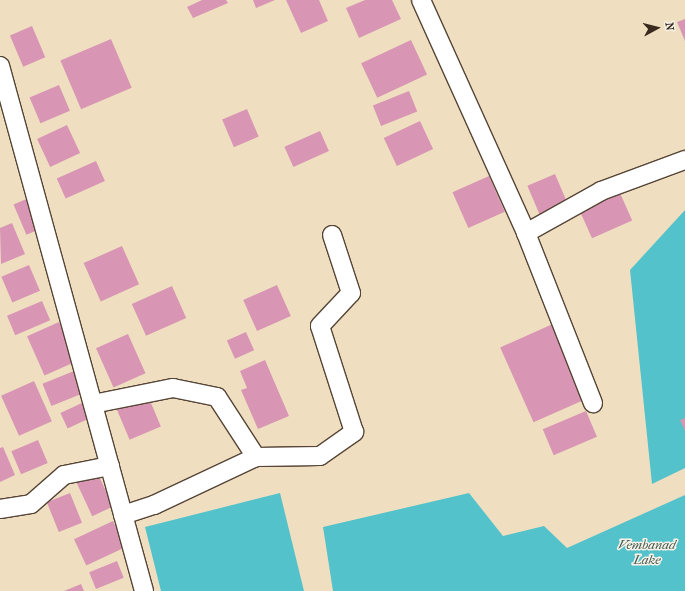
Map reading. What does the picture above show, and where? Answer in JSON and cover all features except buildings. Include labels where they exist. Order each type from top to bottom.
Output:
[{"type":"street","points":[[421,0],[526,233],[593,403]]},
{"type":"street","points":[[0,66],[144,591]]},
{"type":"street","points":[[526,233],[601,191],[685,160]]},
{"type":"street","points":[[123,515],[154,505],[256,457],[320,456],[354,432],[320,326],[351,293],[332,234]]},
{"type":"street","points":[[92,404],[173,388],[218,397],[256,457]]},
{"type":"street","points":[[0,509],[31,504],[64,475],[110,466]]},
{"type":"water","points":[[685,210],[685,468],[652,484],[630,270]]},
{"type":"water","points":[[280,493],[304,591],[161,591],[145,527]]},
{"type":"water","name":"Vembanad Lake","points":[[469,493],[503,536],[544,526],[567,548],[685,495],[685,591],[333,591],[323,527]]}]
